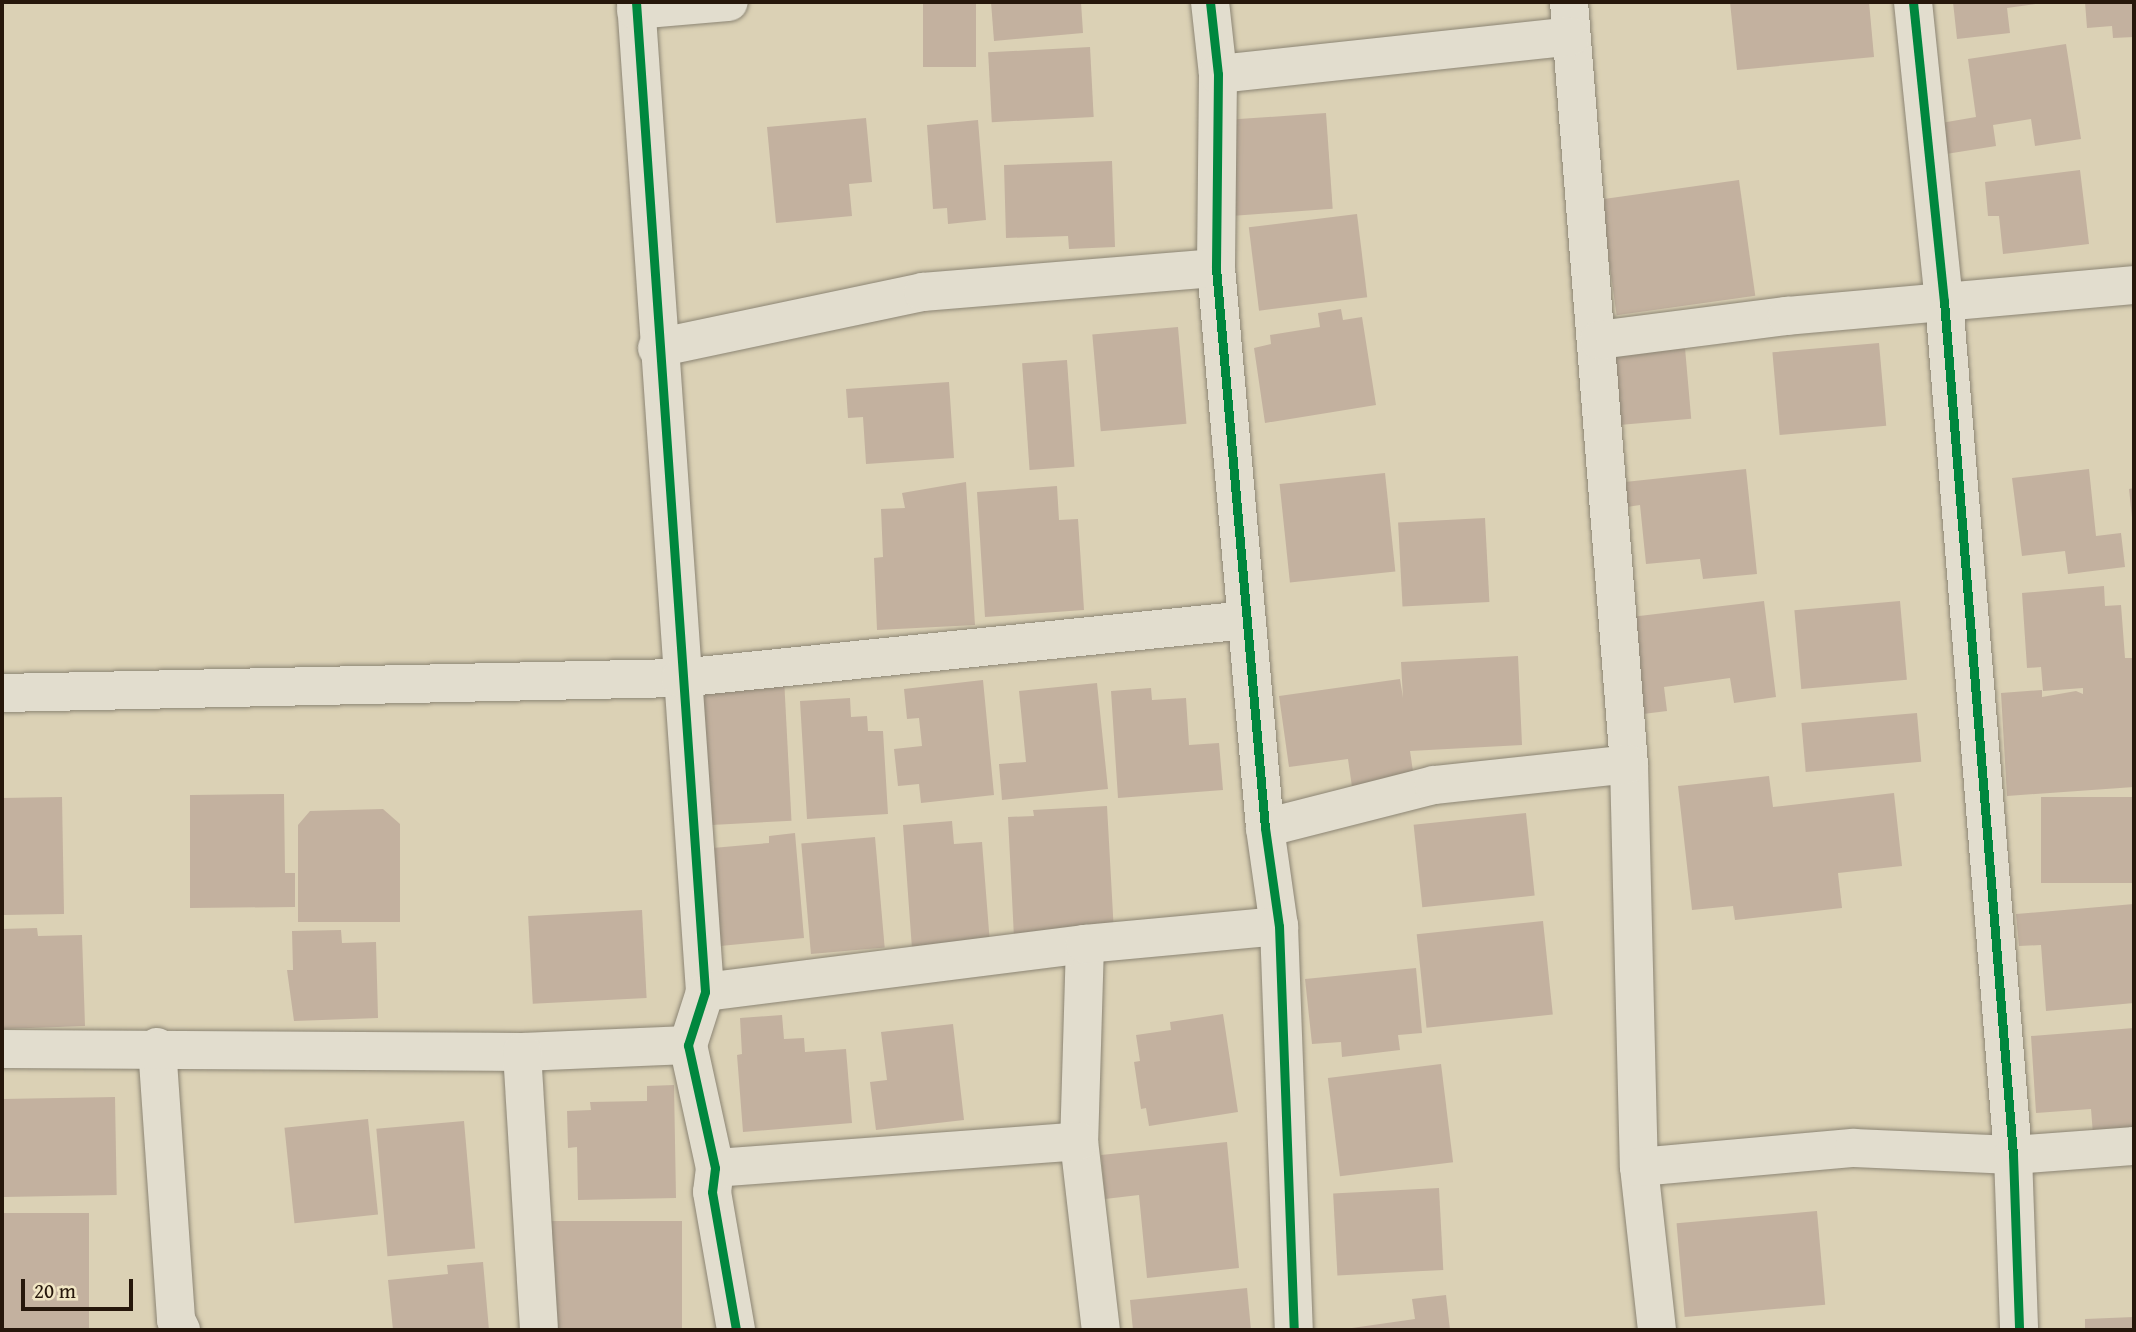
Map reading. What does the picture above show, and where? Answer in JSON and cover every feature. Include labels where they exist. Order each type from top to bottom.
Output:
[{"type":"street","points":[[729,2],[636,6],[680,678],[705,992],[688,1045],[715,1168],[712,1192],[736,1330]]},
{"type":"street","points":[[1210,2],[1219,74],[1216,268],[1265,828],[1279,926],[1294,1330]]},
{"type":"street","points":[[1913,2],[1944,302],[2013,1155],[2019,1330]]},
{"type":"street","points":[[1219,74],[1570,19],[1599,340],[1629,764],[1639,1167],[1657,1330]]},
{"type":"street","points":[[657,348],[923,292],[1216,268]]},
{"type":"street","points":[[1599,340],[1944,302],[2134,285]]},
{"type":"street","points":[[2,693],[680,678],[1246,620]]},
{"type":"street","points":[[1265,828],[1434,785],[1629,764]]},
{"type":"street","points":[[705,992],[1085,944],[1279,926]]},
{"type":"street","points":[[1085,944],[1079,1141],[1101,1330]]},
{"type":"street","points":[[2,1049],[157,1047],[522,1052],[688,1045]]},
{"type":"street","points":[[157,1047],[176,1320],[181,1330]]},
{"type":"street","points":[[522,1052],[539,1330]]},
{"type":"street","points":[[715,1168],[1079,1141]]},
{"type":"street","points":[[1639,1167],[1854,1148],[2013,1155],[2134,1146]]},
{"type":"building","points":[[923,2],[976,2],[976,67],[923,67]]},
{"type":"building","points":[[991,2],[1081,2],[1083,33],[994,41]]},
{"type":"building","points":[[1730,2],[1869,2],[1874,57],[1737,70]]},
{"type":"building","points":[[1953,2],[2043,3],[2007,8],[2010,33],[1957,39]]},
{"type":"building","points":[[2085,2],[2134,2],[2134,37],[2113,38],[2112,26],[2087,28]]},
{"type":"building","points":[[2066,44],[2081,139],[2035,146],[2031,119],[1993,125],[1996,146],[1946,154],[1941,123],[1976,117],[1968,59]]},
{"type":"building","points":[[1090,47],[1094,117],[992,122],[988,52]]},
{"type":"building","points":[[1326,113],[1333,209],[1231,216],[1224,120]]},
{"type":"building","points":[[866,118],[872,182],[849,184],[852,216],[776,223],[767,127]]},
{"type":"building","points":[[978,120],[986,220],[948,224],[947,208],[933,209],[927,125]]},
{"type":"building","points":[[1112,161],[1115,247],[1069,249],[1068,236],[1006,238],[1004,165]]},
{"type":"building","points":[[2080,170],[2089,244],[2003,254],[1999,216],[1988,216],[1985,182]]},
{"type":"building","points":[[1739,180],[1755,296],[1617,315],[1600,199]]},
{"type":"building","points":[[1357,214],[1367,297],[1259,311],[1249,227]]},
{"type":"building","points":[[1341,309],[1343,320],[1362,317],[1376,405],[1265,423],[1254,348],[1271,344],[1270,335],[1320,327],[1318,313]]},
{"type":"building","points":[[1178,327],[1186,424],[1101,431],[1092,334]]},
{"type":"building","points":[[1879,343],[1886,426],[1780,435],[1772,352]]},
{"type":"building","points":[[1685,348],[1691,419],[1616,425],[1610,355]]},
{"type":"building","points":[[1067,360],[1074,467],[1030,470],[1022,363]]},
{"type":"building","points":[[949,382],[954,458],[866,464],[863,417],[848,418],[846,389]]},
{"type":"building","points":[[1746,469],[1757,574],[1703,579],[1700,559],[1646,564],[1640,505],[1627,507],[1625,482]]},
{"type":"building","points":[[2089,469],[2096,536],[2121,533],[2125,567],[2068,574],[2065,551],[2022,556],[2012,478]]},
{"type":"building","points":[[1385,473],[1395,571],[1290,583],[1280,484]]},
{"type":"building","points":[[966,482],[975,625],[877,630],[874,558],[883,557],[881,509],[905,508],[902,493]]},
{"type":"building","points":[[1057,486],[1059,520],[1078,519],[1084,610],[985,617],[977,492]]},
{"type":"building","points":[[2134,488],[2134,517],[2132,517],[2129,489]]},
{"type":"building","points":[[1485,518],[1489,602],[1403,606],[1398,523]]},
{"type":"building","points":[[2104,586],[2105,606],[2121,605],[2125,658],[2134,658],[2134,787],[2007,796],[2001,693],[2042,690],[2042,697],[2076,691],[2083,694],[2083,688],[2043,691],[2041,667],[2027,668],[2022,593]]},
{"type":"building","points":[[1764,601],[1776,697],[1734,703],[1730,678],[1664,687],[1667,711],[1643,714],[1631,617]]},
{"type":"building","points":[[1900,601],[1907,680],[1801,689],[1794,610]]},
{"type":"building","points":[[1518,656],[1522,745],[1410,751],[1414,778],[1352,787],[1348,759],[1289,767],[1279,696],[1400,679],[1403,698],[1401,662]]},
{"type":"building","points":[[784,678],[791,821],[697,826],[689,683]]},
{"type":"building","points":[[983,680],[994,795],[921,803],[919,784],[898,786],[894,749],[922,746],[919,718],[907,719],[904,689]]},
{"type":"building","points":[[1097,683],[1108,789],[1002,800],[999,764],[1026,762],[1019,691]]},
{"type":"building","points":[[1151,688],[1152,700],[1186,698],[1189,745],[1219,743],[1223,790],[1118,798],[1111,691]]},
{"type":"building","points":[[850,698],[851,717],[867,716],[868,731],[883,731],[888,814],[807,819],[800,701]]},
{"type":"building","points":[[1917,713],[1921,762],[1806,772],[1801,723]]},
{"type":"building","points":[[1769,776],[1773,807],[1894,793],[1902,866],[1838,873],[1842,908],[1735,920],[1733,906],[1692,910],[1678,786]]},
{"type":"building","points":[[284,794],[285,873],[295,873],[295,907],[190,908],[190,795]]},
{"type":"building","points":[[62,797],[64,914],[4,915],[2,798]]},
{"type":"building","points":[[2041,797],[2134,797],[2134,883],[2041,883]]},
{"type":"building","points":[[1107,806],[1114,933],[1014,938],[1008,817],[1034,816],[1033,810]]},
{"type":"building","points":[[383,809],[400,824],[400,922],[298,922],[298,825],[310,811]]},
{"type":"building","points":[[1526,813],[1535,896],[1422,907],[1414,825]]},
{"type":"building","points":[[952,821],[954,844],[982,842],[990,944],[912,949],[903,825]]},
{"type":"building","points":[[795,833],[804,938],[710,947],[701,849],[769,843],[769,836]]},
{"type":"building","points":[[875,837],[885,948],[811,954],[801,843]]},
{"type":"building","points":[[2134,904],[2134,1003],[2046,1011],[2041,945],[2019,946],[2016,914]]},
{"type":"building","points":[[642,910],[647,998],[533,1004],[528,916]]},
{"type":"building","points":[[1543,921],[1553,1014],[1427,1028],[1417,934]]},
{"type":"building","points":[[37,928],[38,936],[82,935],[85,1026],[2,1029],[2,929]]},
{"type":"building","points":[[341,930],[342,943],[376,942],[378,1018],[294,1021],[287,970],[293,970],[292,931]]},
{"type":"building","points":[[1416,968],[1422,1033],[1398,1035],[1400,1050],[1342,1057],[1341,1042],[1312,1044],[1305,979]]},
{"type":"building","points":[[1223,1014],[1238,1112],[1149,1126],[1146,1108],[1141,1109],[1134,1062],[1140,1061],[1136,1035],[1171,1030],[1170,1022]]},
{"type":"building","points":[[782,1015],[784,1039],[804,1038],[805,1052],[846,1049],[852,1123],[743,1132],[737,1055],[742,1054],[740,1018]]},
{"type":"building","points":[[953,1024],[964,1120],[876,1130],[870,1082],[887,1080],[881,1032]]},
{"type":"building","points":[[2134,1028],[2134,1131],[2093,1134],[2091,1109],[2036,1113],[2031,1036]]},
{"type":"building","points":[[1441,1064],[1453,1162],[1340,1176],[1328,1078]]},
{"type":"building","points":[[674,1085],[676,1198],[578,1200],[577,1147],[568,1148],[567,1111],[591,1110],[590,1102],[647,1101],[647,1086]]},
{"type":"building","points":[[115,1097],[117,1195],[4,1197],[2,1099]]},
{"type":"building","points":[[368,1119],[378,1214],[294,1223],[284,1128]]},
{"type":"building","points":[[464,1121],[475,1249],[387,1256],[376,1129]]},
{"type":"building","points":[[1227,1142],[1239,1268],[1147,1278],[1139,1195],[1105,1199],[1101,1155]]},
{"type":"building","points":[[1439,1188],[1443,1270],[1337,1275],[1333,1194]]},
{"type":"building","points":[[1817,1211],[1825,1305],[1685,1317],[1677,1223]]},
{"type":"building","points":[[2,1213],[89,1213],[89,1330],[2,1330]]},
{"type":"building","points":[[547,1221],[682,1221],[682,1330],[547,1330]]},
{"type":"building","points":[[483,1262],[489,1330],[393,1330],[388,1280],[448,1274],[447,1265]]},
{"type":"building","points":[[1247,1288],[1251,1330],[1133,1330],[1130,1300]]},
{"type":"building","points":[[1446,1295],[1450,1330],[1338,1330],[1415,1319],[1412,1299]]},
{"type":"building","points":[[2134,1317],[2134,1330],[2085,1330],[2085,1319]]},
{"type":"cycle path","points":[[636,2],[705,992],[688,1045],[715,1168],[712,1192],[736,1330]]},
{"type":"cycle path","points":[[1210,2],[1218,74],[1216,268],[1265,828],[1279,926],[1294,1330]]},
{"type":"cycle path","points":[[1913,2],[1944,301],[2013,1155],[2019,1330]]}]
